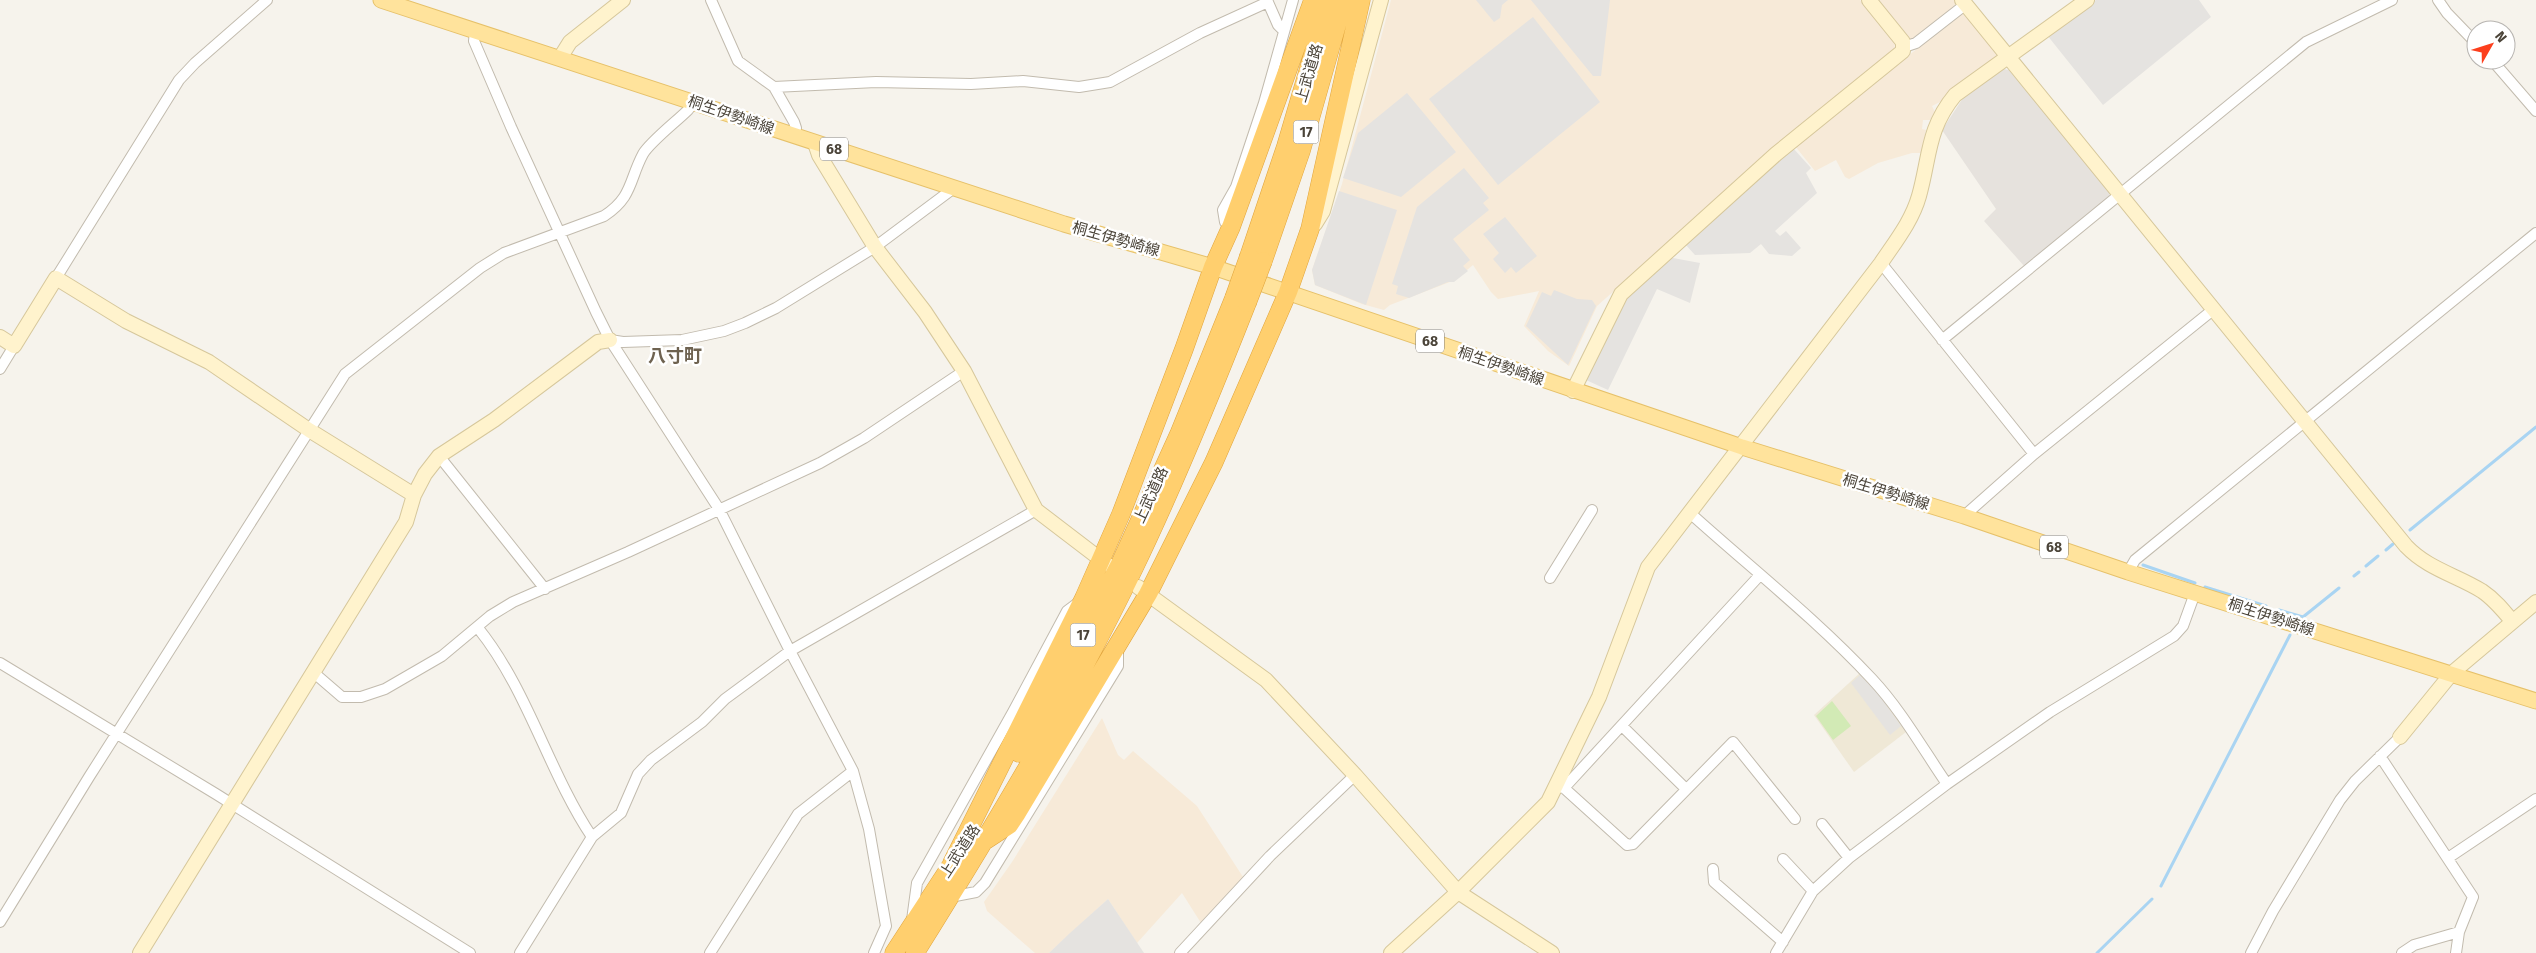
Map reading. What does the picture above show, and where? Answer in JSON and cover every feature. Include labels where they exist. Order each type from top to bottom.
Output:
[{"type":"highway","points":[[952,863],[1084,598],[1105,563],[1213,267],[1231,227],[1313,0]]},
{"type":"highway","name":"上武道路","points":[[1256,259],[1286,146],[1329,0]]},
{"type":"highway","name":"上武道路","points":[[915,953],[986,840],[1068,695],[1134,568],[1193,438],[1256,259],[1300,151],[1344,0]]},
{"type":"highway","points":[[986,840],[1009,825],[1118,645],[1143,590],[1214,462],[1288,292],[1310,229],[1361,0]]},
{"type":"highway","name":"上武道路","points":[[894,953],[989,806],[1055,688],[1120,564],[1241,301]]},
{"type":"main road","name":"桐生伊勢崎線","points":[[381,0],[1064,224],[1213,267],[1742,447],[1964,516],[2128,572],[2536,701]]},
{"type":"street","points":[[0,369],[179,80],[195,63],[267,0]]},
{"type":"street","points":[[560,58],[570,42],[623,0]]},
{"type":"street","points":[[711,0],[738,62],[774,87],[794,122],[796,128],[794,137]]},
{"type":"street","points":[[1231,227],[1225,222],[1223,210],[1236,186],[1264,103],[1293,0]]},
{"type":"street","points":[[1310,229],[1323,211],[1382,0]]},
{"type":"street","points":[[1869,0],[1904,47]]},
{"type":"street","points":[[1560,788],[1599,697],[1648,567],[1742,447],[1881,263],[1910,219],[1919,196],[1928,148],[1939,118],[1948,104],[1955,95],[2087,0]]},
{"type":"street","points":[[1942,340],[2306,42],[2392,0]]},
{"type":"street","points":[[2438,0],[2466,33]]},
{"type":"street","points":[[774,87],[876,82],[971,84],[1023,81],[1079,87],[1110,82],[1200,33],[1268,1],[1278,25],[1284,31]]},
{"type":"street","points":[[1904,47],[1916,44],[1964,2],[2006,57],[2121,194],[2415,556],[2437,570],[2482,592],[2499,605],[2512,621]]},
{"type":"street","points":[[475,31],[474,41],[610,340],[720,509],[790,651],[853,771],[870,829],[886,926],[874,953]]},
{"type":"street","points":[[1573,391],[1621,294],[1776,154],[1903,51],[1904,47]]},
{"type":"street","points":[[2501,70],[2536,111]]},
{"type":"street","points":[[0,922],[345,374],[480,268],[504,253],[604,216],[616,208],[627,194],[644,153],[694,102]]},
{"type":"street","points":[[815,143],[819,155],[875,247],[925,312],[964,371],[1036,510],[1105,563]]},
{"type":"street","points":[[140,953],[406,522],[414,495],[425,474],[439,456],[494,420],[598,342],[610,340],[623,342],[682,340],[724,331],[776,308],[875,247],[954,188]]},
{"type":"street","points":[[2128,572],[2136,560],[2536,233]]},
{"type":"street","points":[[1881,263],[2034,454]]},
{"type":"street","points":[[56,278],[126,321],[209,362],[309,430],[414,495]]},
{"type":"street","points":[[1964,516],[2034,454],[2214,309]]},
{"type":"street","points":[[0,337],[14,346]]},
{"type":"street","points":[[313,672],[342,697],[361,697],[385,689],[421,670],[478,628],[490,616],[513,602],[820,463],[864,438],[964,371]]},
{"type":"street","points":[[439,456],[545,589]]},
{"type":"street","points":[[520,953],[592,837],[621,813],[644,767],[702,722],[725,699],[790,651],[1036,510]]},
{"type":"street","points":[[1550,578],[1592,510]]},
{"type":"street","points":[[1690,513],[1760,575],[1780,590],[1872,679],[1947,784]]},
{"type":"street","points":[[1391,953],[1458,892],[1538,814],[1560,788],[1622,726],[1760,575]]},
{"type":"street","points":[[1143,590],[1266,680],[1355,775],[1458,892],[1546,951]]},
{"type":"street","points":[[1776,953],[1813,892],[1849,858],[1947,784],[2050,712],[2174,636],[2183,626],[2194,593]]},
{"type":"street","points":[[912,926],[917,884],[1067,611],[1084,598]]},
{"type":"street","points":[[2251,953],[2273,911],[2340,800],[2400,737],[2452,673],[2536,602]]},
{"type":"street","points":[[478,628],[500,660],[523,702],[573,808],[592,837]]},
{"type":"street","points":[[950,897],[976,892],[985,883],[1118,666],[1118,645]]},
{"type":"street","points":[[0,663],[470,953]]},
{"type":"street","points":[[1622,726],[1686,789]]},
{"type":"street","points":[[1560,788],[1627,845],[1633,844],[1733,742],[1795,819]]},
{"type":"street","points":[[2380,756],[2473,896],[2459,932],[2456,953]]},
{"type":"street","points":[[710,953],[798,814],[853,771]]},
{"type":"street","points":[[1180,953],[1270,856],[1355,775]]},
{"type":"street","points":[[2448,858],[2536,798]]},
{"type":"street","points":[[1822,824],[1849,858]]},
{"type":"street","points":[[1783,859],[1813,892]]},
{"type":"street","points":[[1713,869],[1714,882],[1783,942]]},
{"type":"street","points":[[2402,953],[2414,945],[2459,932]]},
{"type":"shaded area","points":[[1391,0],[1860,0],[1895,43],[1894,52],[1782,142],[1597,306],[1569,366],[1548,351],[1524,326],[1539,291],[1498,299],[1473,265],[1455,280],[1390,305],[1384,310],[1362,304],[1315,285],[1312,270],[1342,184]]},
{"type":"shaded area","points":[[1476,0],[1508,0],[1502,5],[1500,18],[1494,22]]},
{"type":"shaded area","points":[[1531,0],[1610,0],[1601,76],[1593,76]]},
{"type":"shaded area","points":[[1879,0],[1955,0],[1955,5],[1920,35],[1962,13],[1967,13],[1997,52],[1997,57],[1952,91],[1942,101],[1932,106],[1935,112],[1930,120],[1923,120],[1922,129],[1926,130],[1921,153],[1912,153],[1878,163],[1849,179],[1845,177],[1836,160],[1815,171],[1795,146],[1923,44],[1912,41]]},
{"type":"shaded area","points":[[2096,0],[2199,0],[2211,17],[2103,105],[2047,35]]},
{"type":"shaded area","points":[[1533,17],[1600,102],[1498,185],[1429,99]]},
{"type":"shaded area","points":[[1998,68],[2009,70],[2110,191],[2109,197],[2025,267],[1984,221],[1996,209],[1942,130],[1965,95]]},
{"type":"shaded area","points":[[1407,93],[1456,152],[1401,197],[1343,178],[1358,133]]},
{"type":"shaded area","points":[[1793,148],[1811,168],[1806,173],[1817,193],[1775,231],[1780,236],[1786,231],[1801,248],[1792,256],[1769,254],[1761,244],[1750,253],[1695,255],[1685,244]]},
{"type":"shaded area","points":[[1464,168],[1489,198],[1483,203],[1489,210],[1453,239],[1470,260],[1463,266],[1468,271],[1454,282],[1448,282],[1409,298],[1396,294],[1398,286],[1392,284],[1417,207]]},
{"type":"shaded area","points":[[1339,191],[1397,210],[1366,305],[1315,285],[1312,270]]},
{"type":"shaded area","points":[[1505,217],[1537,256],[1516,273],[1511,267],[1505,273],[1493,259],[1499,253],[1483,234]]},
{"type":"shaded area","points":[[1673,258],[1700,263],[1690,303],[1657,289],[1608,390],[1586,380],[1626,299],[1669,259]]},
{"type":"shaded area","points":[[1554,290],[1577,299],[1592,300],[1596,306],[1568,365],[1526,326],[1542,292],[1551,296]]},
{"type":"shaded area","points":[[1860,673],[1880,695],[1906,732],[1854,772],[1814,715]]},
{"type":"shaded area","points":[[1860,675],[1879,695],[1901,726],[1890,735],[1851,683]]},
{"type":"shaded area","points":[[1102,718],[1118,755],[1124,760],[1133,751],[1197,806],[1243,877],[1201,923],[1182,893],[1137,943],[1108,899],[1049,953],[1035,953],[987,911],[984,902],[1012,862]]},
{"type":"shaded area","points":[[1108,899],[1144,953],[1049,953],[1070,933]]},
{"type":"green space","points":[[1832,701],[1851,726],[1833,740],[1816,716]]},
{"type":"waterway","points":[[2410,530],[2536,427]]},
{"type":"waterway","points":[[2386,550],[2393,544]]},
{"type":"waterway","points":[[2366,566],[2378,556]]},
{"type":"waterway","points":[[2143,565],[2195,583]]},
{"type":"waterway","points":[[2354,576],[2359,572]]},
{"type":"waterway","points":[[2205,587],[2266,606]]},
{"type":"waterway","points":[[2279,610],[2303,617],[2339,588]]},
{"type":"waterway","points":[[2161,886],[2290,635]]},
{"type":"waterway","points":[[2097,953],[2152,899]]},
{"type":"district","name":"八寸町","points":[[675,356]]}]
